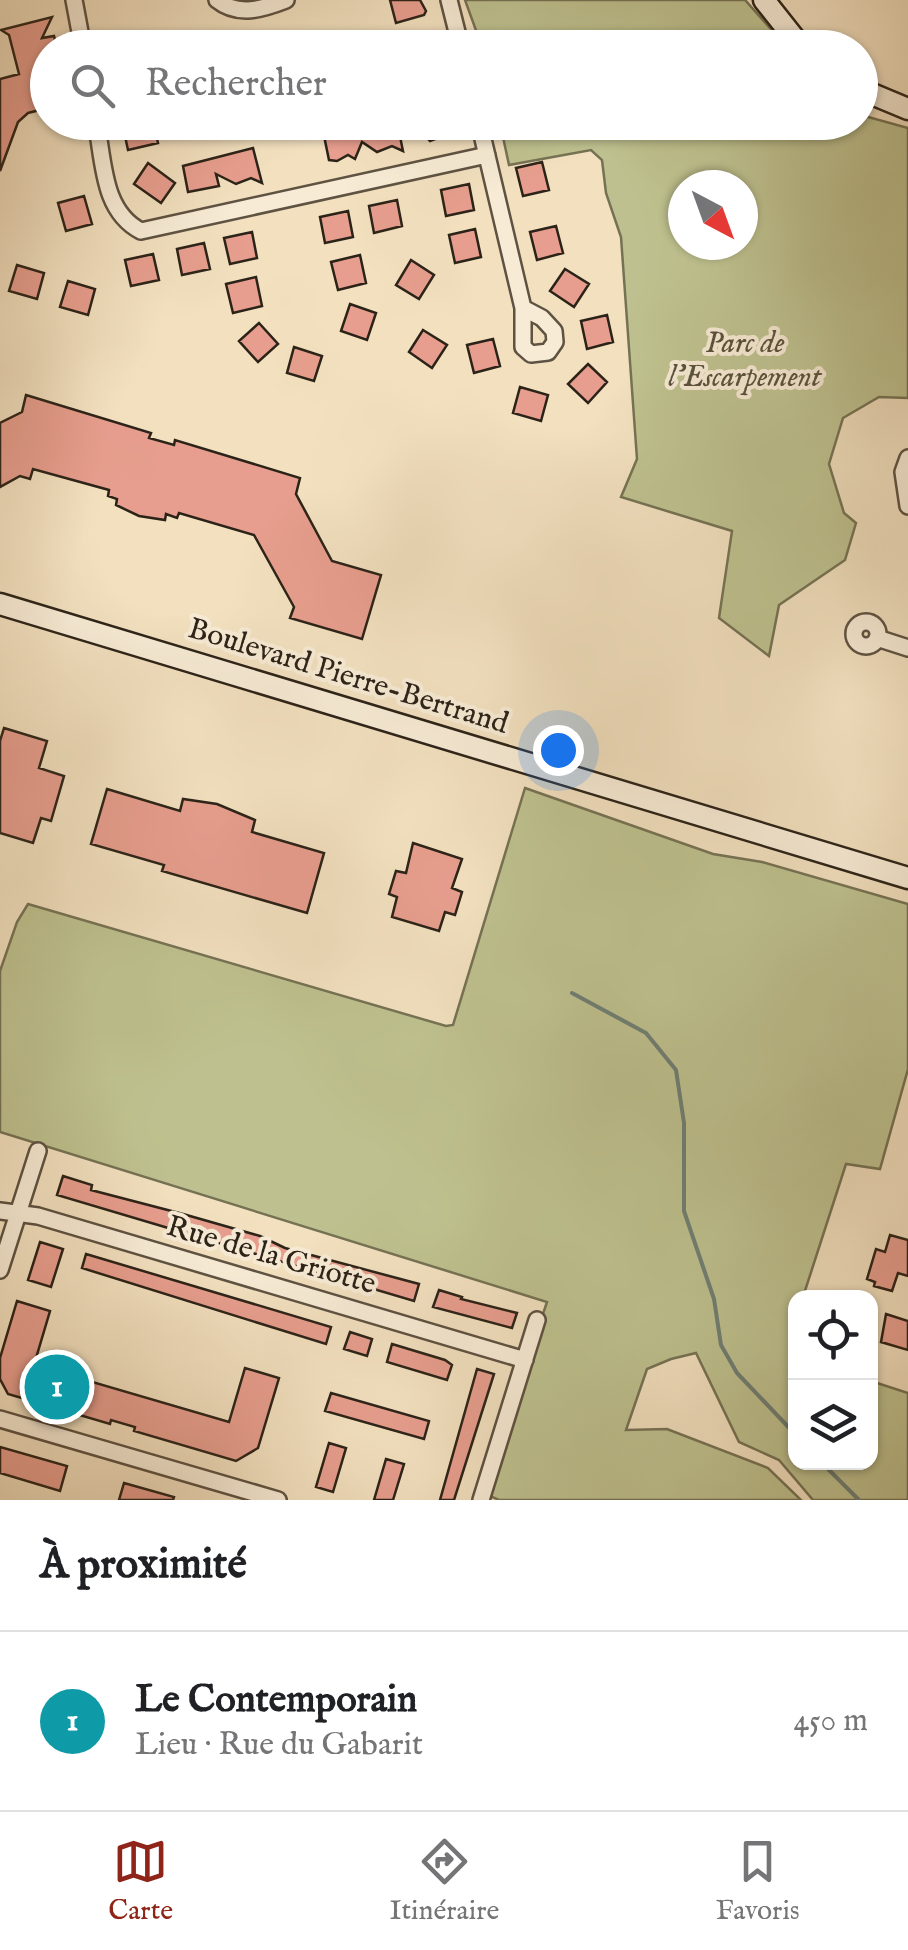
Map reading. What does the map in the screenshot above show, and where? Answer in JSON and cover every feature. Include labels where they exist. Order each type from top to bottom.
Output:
[{"type":"main road","points":[[764,0],[788,30]]},
{"type":"main road","points":[[878,96],[908,109]]},
{"type":"main road","name":"Boulevard Pierre-Bertrand","points":[[0,604],[908,878]]},
{"type":"street","points":[[74,0],[79,30]]},
{"type":"street","points":[[217,0],[234,11],[264,8],[286,0]]},
{"type":"street","points":[[449,0],[456,30]]},
{"type":"street","points":[[100,140],[112,202],[120,216],[141,231],[487,154]]},
{"type":"street","points":[[484,140],[523,308]]},
{"type":"street","points":[[908,458],[903,472],[908,506]]},
{"type":"street","points":[[877,638],[908,648]]},
{"type":"street","points":[[0,1270],[38,1151]]},
{"type":"street","name":"Rue de la Griotte","points":[[0,1211],[38,1216],[525,1360]]},
{"type":"street","points":[[481,1500],[538,1320]]},
{"type":"street","points":[[0,1419],[278,1500]]},
{"type":"green space","points":[[465,0],[745,0],[772,30],[476,30]]},
{"type":"green space","name":"Parc de l'Escarpement","points":[[878,120],[908,128],[908,398],[879,397],[843,418],[829,464],[844,513],[856,523],[845,560],[779,605],[769,656],[719,618],[732,531],[621,497],[637,459],[621,237],[606,193],[602,160],[591,150],[509,165],[504,140],[878,140]]},
{"type":"green space","points":[[525,788],[713,854],[762,862],[908,904],[908,1069],[880,1169],[846,1164],[805,1290],[788,1290],[788,1470],[878,1470],[878,1383],[908,1393],[908,1500],[813,1500],[779,1460],[739,1442],[696,1353],[647,1369],[626,1430],[667,1429],[768,1468],[801,1500],[499,1500],[483,1493],[547,1302],[0,1132],[0,971],[17,922],[28,904],[453,1025]]},
{"type":"building","points":[[390,0],[420,0],[426,11],[396,23]]},
{"type":"building","points":[[52,17],[46,30],[30,30],[30,112],[18,122],[0,171],[0,79],[19,74],[9,35],[1,30]]},
{"type":"building","points":[[126,140],[157,140],[158,143],[128,150]]},
{"type":"building","points":[[325,140],[401,140],[403,151],[392,146],[377,152],[362,142],[355,159],[348,155],[337,161],[329,160]]},
{"type":"building","points":[[253,148],[262,183],[251,178],[236,184],[216,174],[219,186],[188,192],[183,166]]},
{"type":"building","points":[[542,162],[549,190],[523,196],[516,168]]},
{"type":"building","points":[[148,163],[175,183],[161,203],[134,184]]},
{"type":"building","points":[[469,184],[474,210],[446,216],[441,190]]},
{"type":"building","points":[[84,196],[92,224],[66,231],[58,203]]},
{"type":"building","points":[[397,200],[402,226],[374,233],[369,206]]},
{"type":"building","points":[[348,211],[353,237],[325,243],[320,217]]},
{"type":"building","points":[[556,226],[563,253],[537,260],[530,232]]},
{"type":"building","points":[[475,229],[481,257],[455,263],[449,235]]},
{"type":"building","points":[[252,232],[257,258],[230,264],[224,238]]},
{"type":"building","points":[[204,243],[210,269],[182,275],[177,249]]},
{"type":"building","points":[[153,254],[159,280],[131,286],[125,260]]},
{"type":"building","points":[[360,255],[366,283],[338,290],[331,262]]},
{"type":"building","points":[[411,260],[434,275],[419,299],[396,285]]},
{"type":"building","points":[[17,265],[44,273],[37,299],[9,291]]},
{"type":"building","points":[[565,269],[589,284],[574,307],[550,291]]},
{"type":"building","points":[[256,277],[262,306],[233,313],[226,284]]},
{"type":"building","points":[[68,281],[95,289],[88,315],[60,307]]},
{"type":"building","points":[[350,304],[376,313],[367,340],[341,331]]},
{"type":"building","points":[[607,315],[613,342],[587,349],[581,321]]},
{"type":"building","points":[[259,323],[278,344],[258,362],[239,341]]},
{"type":"building","points":[[423,330],[447,345],[432,368],[409,352]]},
{"type":"building","points":[[493,339],[500,366],[474,373],[467,345]]},
{"type":"building","points":[[294,347],[322,356],[314,381],[287,373]]},
{"type":"building","points":[[588,364],[607,382],[588,403],[568,384]]},
{"type":"building","points":[[520,387],[548,395],[541,421],[513,413]]},
{"type":"building","points":[[26,395],[151,433],[149,438],[174,445],[175,440],[300,478],[296,494],[332,561],[381,575],[362,639],[290,618],[294,607],[254,535],[179,513],[177,518],[166,514],[165,520],[139,516],[116,505],[117,499],[108,496],[109,490],[33,469],[30,479],[20,476],[0,487],[0,423],[22,412]]},
{"type":"building","points":[[4,728],[47,741],[39,768],[64,776],[51,821],[41,818],[33,843],[0,833],[0,741]]},
{"type":"building","points":[[107,789],[180,811],[183,799],[217,804],[255,820],[252,832],[324,853],[307,913],[162,871],[164,865],[91,844]]},
{"type":"building","points":[[413,843],[462,859],[452,888],[462,892],[455,915],[445,912],[439,931],[392,917],[397,897],[389,894],[396,871],[406,873]]},
{"type":"building","points":[[63,1176],[92,1185],[91,1190],[419,1284],[414,1301],[57,1195]]},
{"type":"building","points":[[890,1235],[908,1240],[908,1276],[898,1273],[892,1291],[874,1286],[875,1282],[867,1279],[876,1249],[885,1252]]},
{"type":"building","points":[[40,1242],[63,1249],[51,1287],[28,1280]]},
{"type":"building","points":[[86,1254],[331,1327],[326,1344],[82,1268]]},
{"type":"building","points":[[439,1290],[517,1313],[512,1328],[433,1307]]},
{"type":"building","points":[[17,1301],[50,1311],[34,1365],[229,1422],[245,1368],[279,1378],[258,1448],[236,1461],[134,1431],[135,1427],[111,1420],[110,1424],[8,1394],[0,1379],[0,1358]]},
{"type":"building","points":[[886,1314],[908,1321],[908,1350],[881,1342]]},
{"type":"building","points":[[350,1332],[372,1339],[367,1356],[344,1349]]},
{"type":"building","points":[[392,1344],[445,1360],[452,1365],[447,1380],[387,1362]]},
{"type":"building","points":[[477,1369],[494,1374],[454,1500],[440,1500]]},
{"type":"building","points":[[331,1393],[429,1421],[424,1439],[325,1411]]},
{"type":"building","points":[[329,1443],[346,1448],[333,1492],[316,1487]]},
{"type":"building","points":[[0,1447],[67,1466],[60,1491],[0,1473]]},
{"type":"building","points":[[386,1459],[404,1464],[393,1500],[374,1500]]},
{"type":"building","points":[[124,1483],[174,1497],[119,1500]]},
{"type":"waterway","points":[[572,993],[646,1033],[676,1070],[684,1123],[684,1211],[714,1299],[721,1345],[737,1373],[788,1427]]},
{"type":"waterway","points":[[829,1470],[859,1500]]},
{"type":"place","name":"Le Contemporain","points":[[57,1387]]}]
